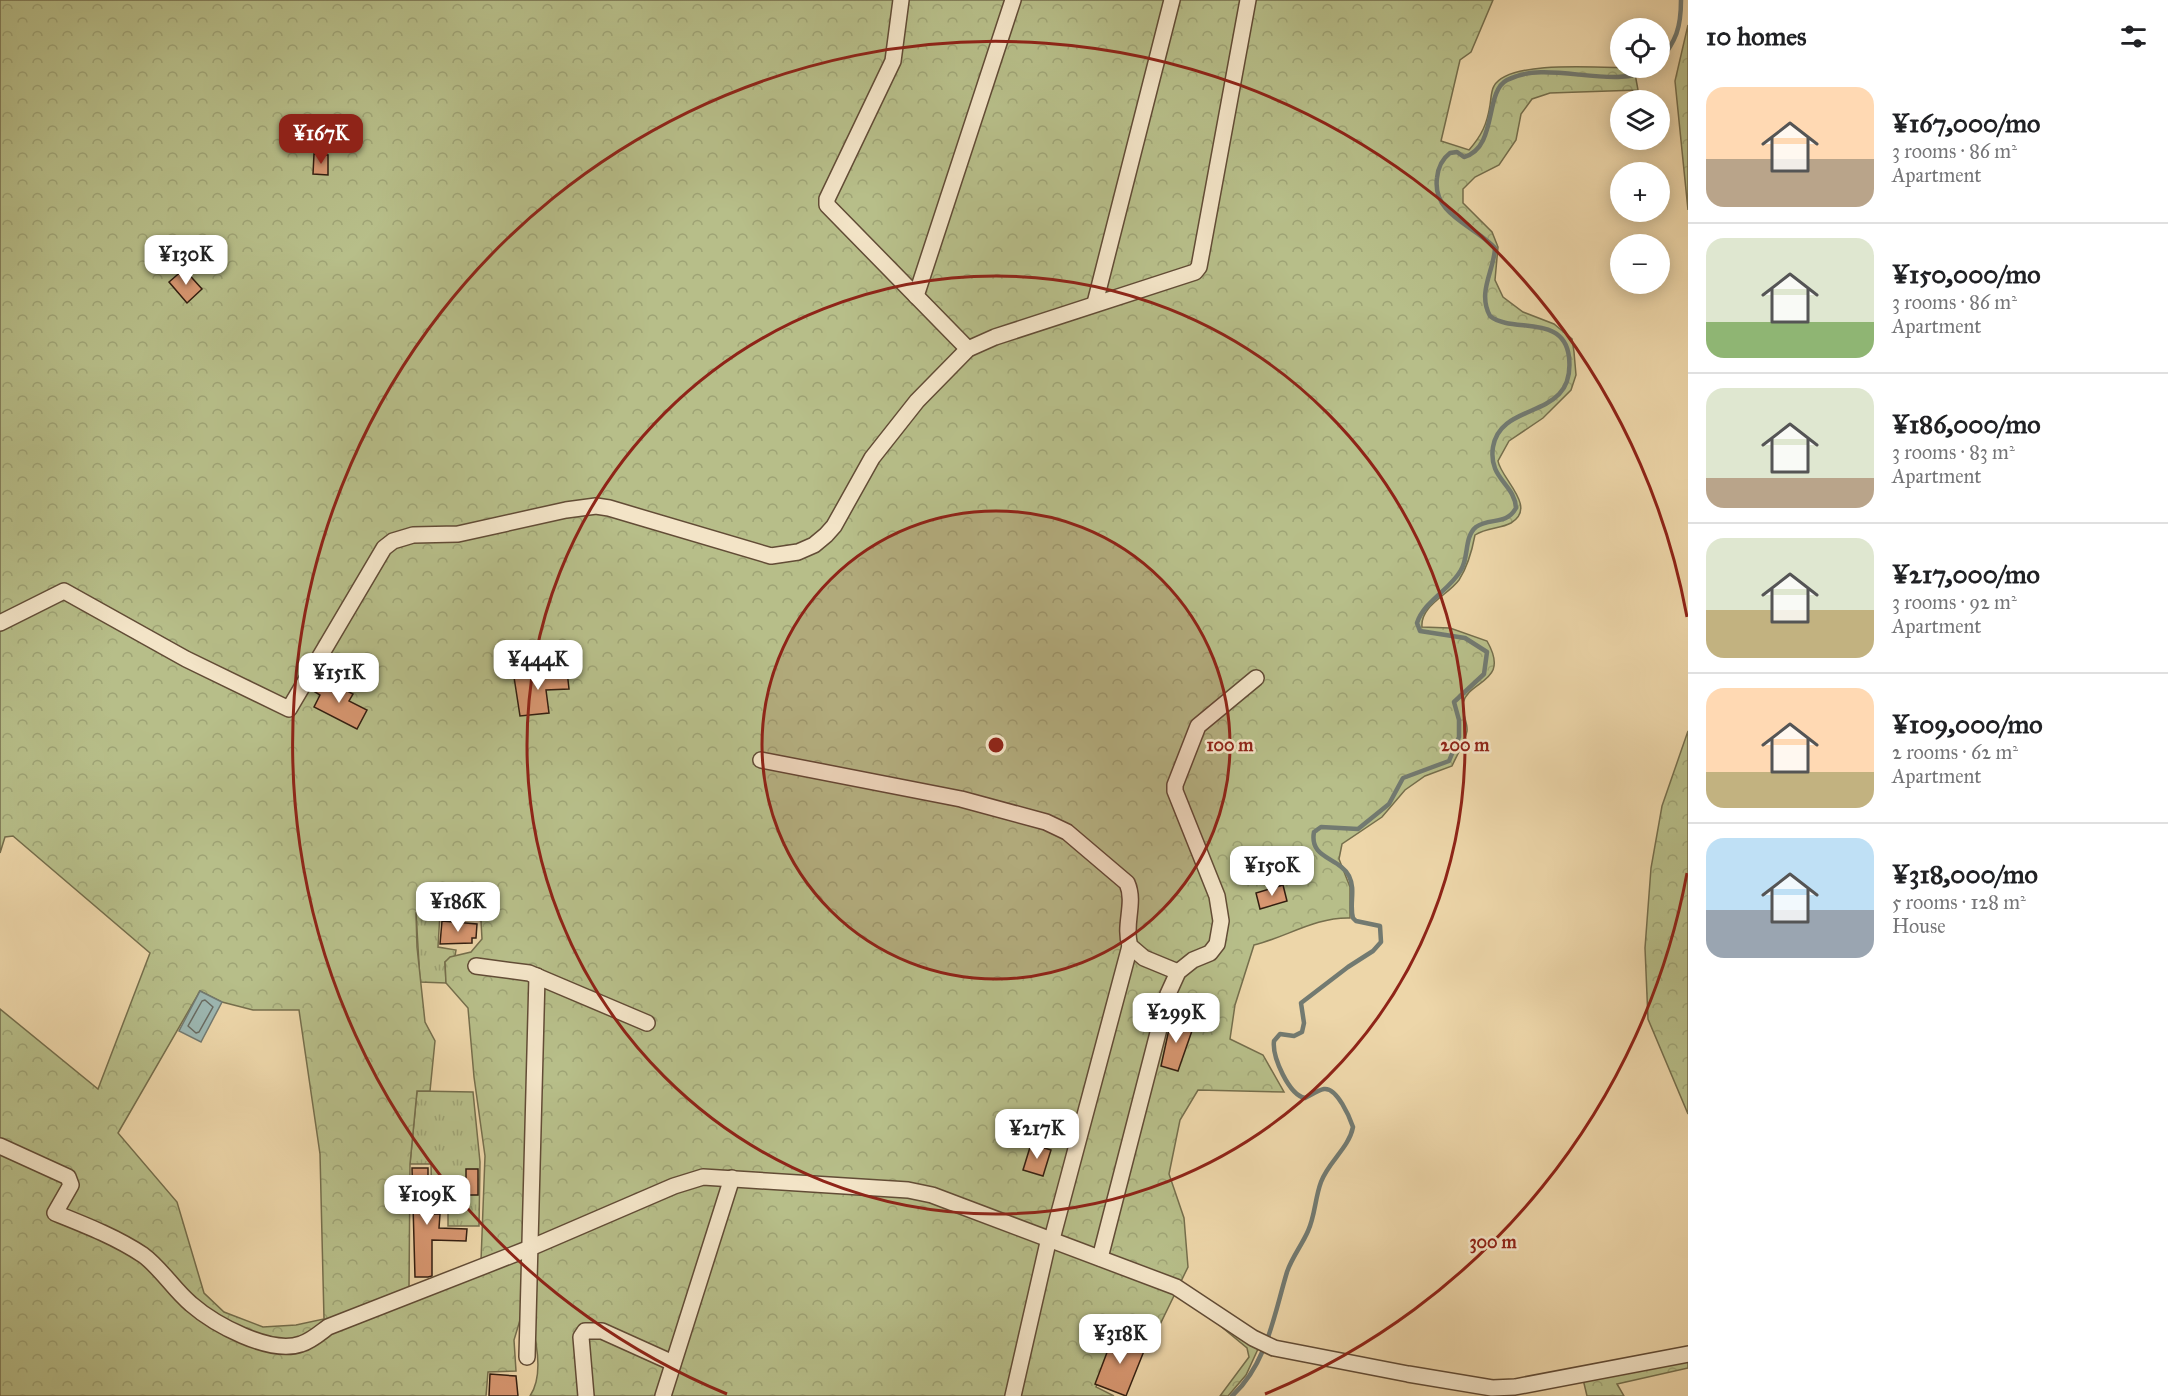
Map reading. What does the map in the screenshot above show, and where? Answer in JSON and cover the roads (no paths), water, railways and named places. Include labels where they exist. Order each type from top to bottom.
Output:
[{"type":"street","points":[[901,0],[893,61],[827,199],[827,205],[968,349]]},
{"type":"street","points":[[916,296],[1013,0]]},
{"type":"street","points":[[1095,303],[1172,0]]},
{"type":"street","points":[[0,623],[64,591],[186,659],[289,709],[384,548],[404,536],[458,534],[566,510],[596,506],[771,556],[784,556],[814,545],[834,526],[872,458],[917,401],[968,349],[1095,303],[1195,272],[1199,267],[1248,0]]},
{"type":"street","points":[[1100,1258],[1168,994],[1178,972],[1193,960],[1210,953],[1217,944],[1221,909],[1175,791],[1175,785],[1198,726],[1256,678]]},
{"type":"street","points":[[761,760],[962,799],[1046,822],[1067,832],[1127,883],[1130,891],[1127,925],[1130,946],[1051,1238],[1013,1396]]},
{"type":"street","points":[[1130,946],[1144,958],[1178,972]]},
{"type":"street","points":[[476,966],[537,976],[647,1023]]},
{"type":"street","points":[[527,1357],[537,976]]},
{"type":"street","points":[[0,1146],[68,1177],[71,1185],[56,1213],[121,1242],[145,1257],[191,1304],[218,1323],[251,1339],[283,1346],[300,1345],[328,1327],[530,1248],[674,1186],[703,1177],[908,1190],[964,1205],[1176,1287],[1253,1338],[1274,1348],[1429,1378],[1492,1388],[1515,1387],[1688,1353]]},
{"type":"street","points":[[663,1396],[732,1178]]},
{"type":"street","points":[[586,1396],[581,1337],[585,1331],[602,1331],[674,1363]]},
{"type":"water","points":[[200,991],[222,1002],[201,1042],[179,1031]]},
{"type":"waterway","points":[[1670,48],[1680,19],[1681,0]]},
{"type":"waterway","points":[[1232,1396],[1254,1369],[1261,1354],[1268,1338],[1287,1272],[1310,1225],[1321,1182],[1347,1142],[1353,1127],[1334,1093],[1324,1089],[1305,1098],[1293,1090],[1279,1065],[1274,1041],[1280,1034],[1294,1036],[1302,1032],[1304,1023],[1301,1003],[1373,951],[1381,942],[1380,926],[1356,921],[1353,918],[1352,886],[1349,876],[1339,865],[1316,848],[1314,832],[1321,827],[1358,829],[1389,804],[1403,778],[1449,761],[1459,737],[1459,720],[1454,702],[1484,674],[1487,652],[1465,638],[1420,631],[1417,623],[1425,608],[1461,570],[1472,531],[1481,524],[1508,517],[1516,508],[1515,500],[1494,467],[1493,447],[1499,432],[1509,422],[1550,401],[1561,392],[1568,378],[1569,357],[1565,343],[1558,335],[1548,329],[1511,324],[1490,316],[1485,298],[1495,248],[1456,218],[1441,201],[1437,191],[1438,171],[1450,153],[1457,152],[1464,157],[1475,151],[1482,142],[1495,96],[1500,86],[1507,80],[1523,74],[1541,72],[1610,77]]}]
